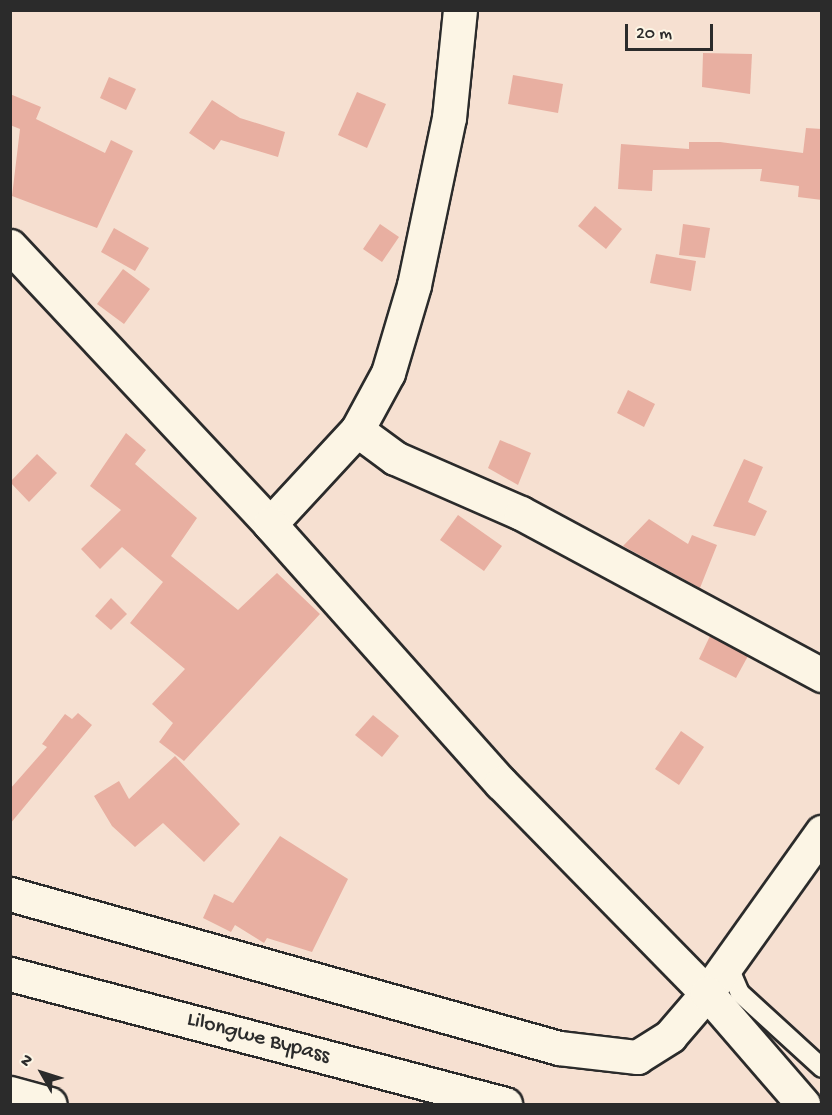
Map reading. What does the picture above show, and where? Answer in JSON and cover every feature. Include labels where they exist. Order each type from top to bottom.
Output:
[{"type":"street","points":[[270,524],[357,430],[388,373],[414,285],[449,118],[460,10]]},
{"type":"street","points":[[10,246],[270,524],[501,783],[708,993],[803,1104]]},
{"type":"street","points":[[357,430],[395,458],[521,513],[822,675]]},
{"type":"street","points":[[10,894],[559,1048],[637,1057],[670,1036],[708,993],[822,832]]},
{"type":"street","name":"Lilongwe Bypass","points":[[10,974],[505,1104]]},
{"type":"street","points":[[10,1093],[50,1104]]},
{"type":"lane","points":[[728,965],[740,993],[822,1068]]},
{"type":"building","points":[[703,53],[752,54],[750,94],[702,87]]},
{"type":"building","points":[[513,75],[563,84],[558,113],[508,104]]},
{"type":"building","points":[[109,77],[136,89],[126,110],[100,98]]},
{"type":"building","points":[[357,92],[386,104],[367,148],[338,135]]},
{"type":"building","points":[[10,94],[41,107],[36,119],[105,153],[111,140],[133,151],[97,228],[12,196],[20,129],[10,125]]},
{"type":"building","points":[[212,100],[240,118],[285,132],[278,157],[221,140],[214,150],[189,133]]},
{"type":"building","points":[[806,128],[822,129],[822,200],[798,197],[799,186],[760,181],[762,169],[653,170],[652,191],[618,189],[621,144],[689,149],[689,142],[720,142],[803,153]]},
{"type":"building","points":[[595,206],[622,229],[606,249],[578,226]]},
{"type":"building","points":[[380,224],[399,237],[382,262],[363,249]]},
{"type":"building","points":[[683,224],[710,228],[705,258],[679,255]]},
{"type":"building","points":[[114,228],[149,248],[135,271],[101,252]]},
{"type":"building","points":[[656,254],[696,261],[691,291],[650,283]]},
{"type":"building","points":[[123,269],[150,289],[124,324],[97,304]]},
{"type":"building","points":[[628,390],[655,404],[644,427],[617,413]]},
{"type":"building","points":[[126,433],[146,450],[135,464],[197,518],[171,556],[238,610],[277,573],[320,614],[184,761],[159,742],[173,723],[152,704],[185,669],[130,623],[163,582],[122,547],[100,569],[81,549],[121,510],[90,486]]},
{"type":"building","points":[[500,440],[531,453],[518,485],[488,468]]},
{"type":"building","points":[[37,454],[57,473],[29,502],[10,482]]},
{"type":"building","points":[[744,459],[763,467],[748,502],[767,511],[755,536],[713,526]]},
{"type":"building","points":[[458,515],[502,546],[484,571],[440,540]]},
{"type":"building","points":[[649,519],[688,544],[692,535],[717,545],[700,588],[623,546]]},
{"type":"building","points":[[111,598],[127,614],[111,630],[95,616]]},
{"type":"building","points":[[710,636],[748,656],[736,678],[699,659]]},
{"type":"building","points":[[78,713],[92,725],[10,824],[10,789],[47,747],[42,744],[65,714],[72,719]]},
{"type":"building","points":[[373,715],[399,736],[382,757],[355,735]]},
{"type":"building","points":[[681,731],[704,747],[679,785],[655,769]]},
{"type":"building","points":[[175,756],[240,824],[204,862],[163,823],[135,847],[112,826],[94,796],[119,781],[129,799]]},
{"type":"building","points":[[280,836],[348,879],[312,952],[267,938],[264,943],[235,925],[231,932],[203,918],[214,894],[233,903]]}]
